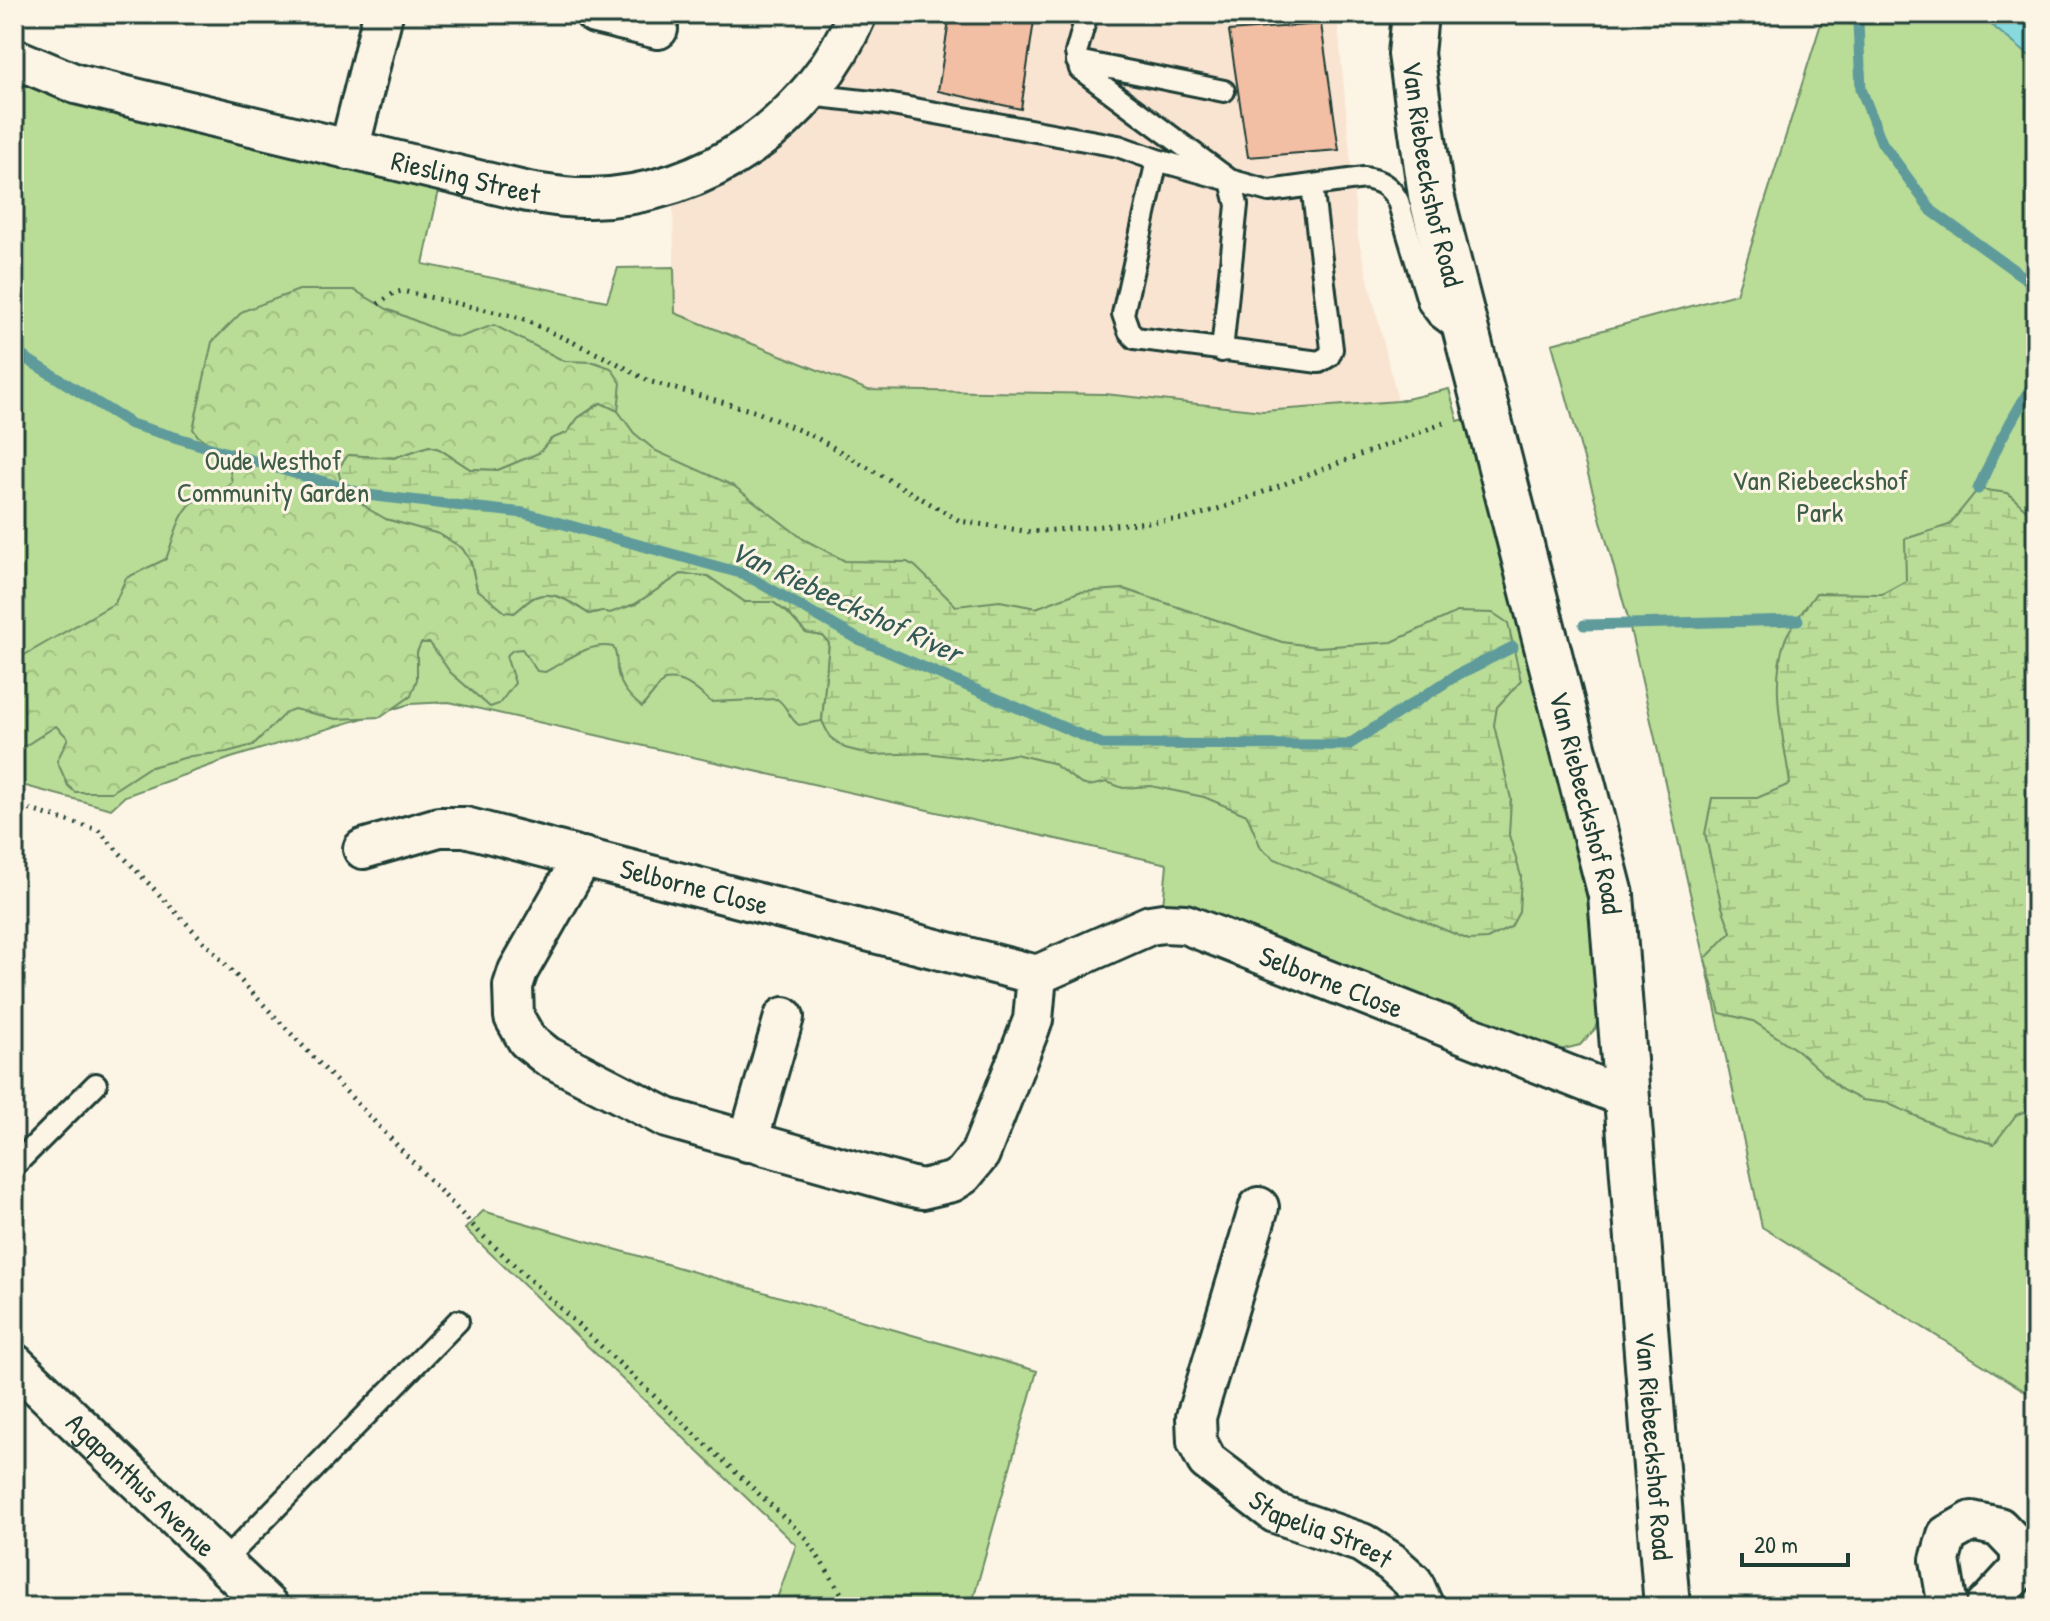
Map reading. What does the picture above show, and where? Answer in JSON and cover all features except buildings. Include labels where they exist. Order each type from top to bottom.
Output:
[{"type":"street","points":[[349,150],[383,14]]},
{"type":"street","points":[[595,14],[658,29]]},
{"type":"street","name":"Riesling Street","points":[[14,58],[76,84],[528,192],[588,198],[618,196],[674,184],[754,144],[809,95],[838,54],[857,14]]},
{"type":"street","name":"Van Riebeeckshof Road","points":[[1415,14],[1411,54],[1431,195],[1611,895],[1667,1607]]},
{"type":"street","name":"Selborne Close","points":[[363,849],[452,826],[1037,975],[1150,925],[1185,924],[1627,1098]]},
{"type":"street","name":"Selborne Close","points":[[583,857],[518,971],[512,1002],[514,1017],[527,1040],[547,1056],[667,1118],[908,1186],[922,1189],[952,1182],[963,1175],[980,1154],[1033,1020],[1037,975]]},
{"type":"street","points":[[748,1142],[784,1017]]},
{"type":"street","name":"Stapelia Street","points":[[1259,1207],[1196,1417],[1197,1442],[1207,1461],[1275,1513],[1362,1543],[1391,1562],[1413,1582],[1424,1607]]},
{"type":"street","name":"Agapanthus Avenue","points":[[16,1368],[269,1607]]},
{"type":"street","points":[[1948,1607],[1940,1560],[1947,1535],[1972,1521],[1999,1527],[2020,1549],[2020,1569],[1985,1607]]},
{"type":"lane","points":[[1087,14],[1076,53],[1080,69],[1231,181],[1237,205],[1222,351]]},
{"type":"lane","points":[[1077,61],[1224,91]]},
{"type":"lane","points":[[809,95],[881,103],[1103,143],[1269,191],[1364,178],[1377,180],[1394,192],[1403,212],[1429,304],[1450,327],[1469,338]]},
{"type":"lane","points":[[1157,160],[1123,314],[1135,338],[1319,362],[1329,356],[1332,349],[1312,185]]},
{"type":"lane","points":[[14,1166],[96,1084]]},
{"type":"lane","points":[[222,1563],[458,1321]]},
{"type":"path","points":[[378,304],[402,291],[521,318],[648,381],[757,412],[815,437],[960,521],[1031,532],[1186,519],[1451,420],[1485,403]]},
{"type":"path","points":[[14,805],[98,830],[481,1234],[806,1538],[850,1607]]},
{"type":"shaded area","points":[[878,14],[1337,14],[1358,237],[1398,401],[1263,411],[1105,394],[868,390],[675,313],[673,206],[749,174],[805,131],[844,78]]},
{"type":"green space","name":"Van Riebeeckshof Park","points":[[1824,14],[2036,14],[2036,1398],[1762,1227],[1627,615],[1552,344],[1736,294]]},
{"type":"green space","name":"Oude Westhof Community Garden","points":[[14,79],[61,98],[94,107],[439,190],[423,264],[607,301],[618,268],[674,267],[675,313],[868,390],[1105,394],[1263,411],[1398,401],[1449,389],[1458,421],[1465,419],[1573,826],[1589,908],[1598,1019],[1595,1029],[1580,1045],[1556,1051],[1163,906],[1167,864],[449,702],[410,704],[231,758],[125,796],[111,809],[14,783]]},
{"type":"green space","points":[[299,290],[354,290],[387,309],[452,336],[460,337],[494,325],[564,361],[594,362],[611,368],[621,383],[618,411],[600,403],[578,418],[567,433],[551,439],[539,453],[498,470],[470,469],[429,446],[394,458],[348,455],[386,519],[436,533],[455,542],[468,557],[477,589],[514,613],[532,598],[542,595],[564,599],[589,614],[635,604],[681,574],[708,576],[745,602],[773,602],[806,633],[823,636],[829,643],[822,721],[799,725],[777,699],[711,702],[690,685],[678,680],[664,680],[642,707],[622,684],[613,647],[604,646],[578,653],[545,672],[537,671],[522,649],[513,650],[506,656],[515,683],[499,704],[490,707],[450,672],[430,643],[421,643],[417,652],[417,679],[411,696],[381,717],[336,719],[294,709],[286,712],[253,745],[191,756],[148,768],[111,792],[75,792],[68,786],[57,761],[68,738],[56,726],[25,746],[14,746],[14,661],[115,603],[126,578],[166,559],[178,525],[192,503],[219,492],[232,482],[227,456],[193,429],[212,342],[243,311]]},
{"type":"green space","points":[[601,403],[618,411],[634,433],[656,451],[734,486],[803,539],[845,561],[907,562],[956,606],[1000,601],[1036,608],[1079,592],[1124,589],[1282,642],[1318,647],[1392,642],[1457,612],[1493,613],[1508,623],[1521,681],[1497,707],[1494,725],[1511,799],[1509,835],[1521,876],[1519,912],[1511,927],[1487,939],[1469,940],[1275,859],[1261,848],[1247,815],[1204,797],[1151,786],[1123,788],[1107,782],[1089,786],[1081,784],[1052,763],[1015,754],[981,760],[927,753],[872,755],[845,748],[830,737],[822,721],[829,643],[823,636],[806,633],[773,602],[745,602],[708,576],[681,574],[635,604],[610,613],[601,611],[589,614],[564,599],[549,595],[535,597],[514,613],[505,612],[477,589],[471,562],[462,548],[439,534],[386,519],[342,487],[338,469],[348,455],[394,458],[429,446],[470,469],[498,470],[539,453],[551,439],[567,433],[578,418]]},
{"type":"green space","points":[[1978,489],[2008,493],[2036,519],[2036,1107],[2016,1115],[1994,1144],[1947,1130],[1887,1103],[1862,1100],[1842,1090],[1798,1051],[1753,1021],[1720,1013],[1705,959],[1731,932],[1705,834],[1712,798],[1757,798],[1790,784],[1778,675],[1780,657],[1791,628],[1816,593],[1882,594],[1906,581],[1905,539],[1949,525]]},
{"type":"green space","points":[[483,1211],[1037,1371],[971,1607],[774,1607],[796,1545],[465,1229]]},
{"type":"water","points":[[1978,14],[2036,14],[2036,59],[2027,54]]},
{"type":"waterway","points":[[1861,14],[1858,23],[1861,89],[1882,143],[1932,211],[2036,286]]},
{"type":"waterway","name":"Van Riebeeckshof River","points":[[14,351],[131,424],[367,495],[524,513],[744,574],[858,639],[1102,744],[1348,745],[1457,675],[1513,647]]},
{"type":"waterway","points":[[1978,489],[2000,441],[2036,378]]},
{"type":"waterway","name":"Van Riebeeckshof River","points":[[1584,625],[1798,620]]}]
